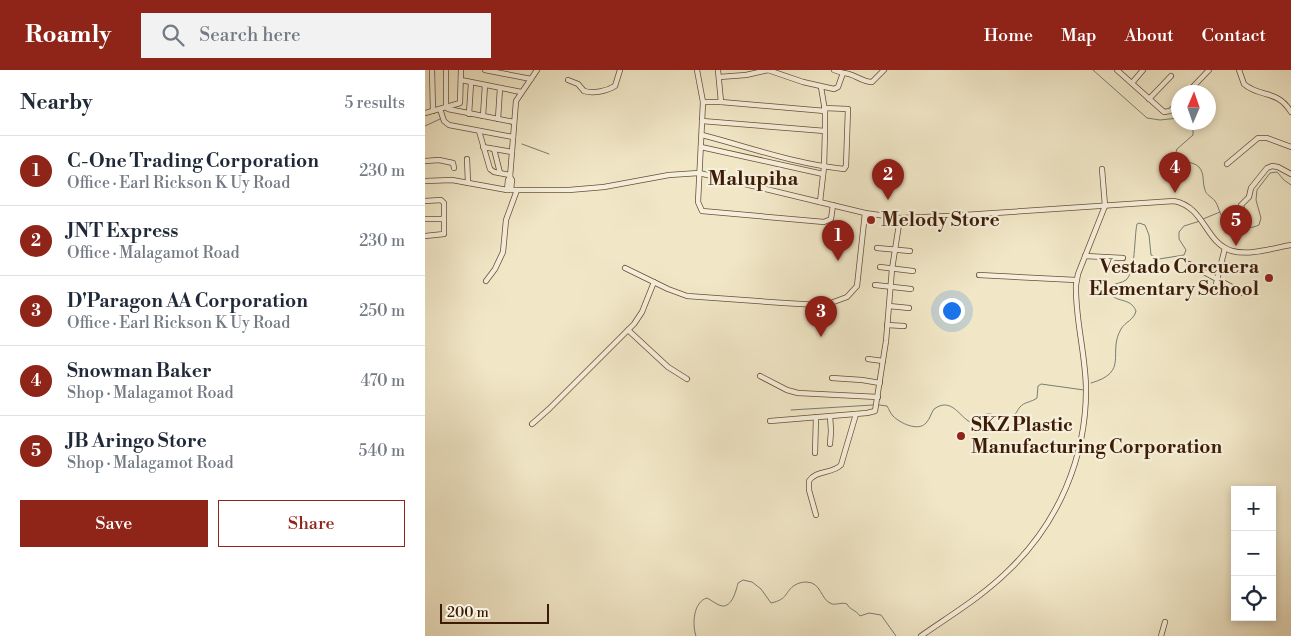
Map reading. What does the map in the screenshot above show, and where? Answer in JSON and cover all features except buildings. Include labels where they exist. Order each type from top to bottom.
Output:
[{"type":"street","points":[[446,70],[446,107]]},
{"type":"street","points":[[425,113],[459,103],[461,70]]},
{"type":"street","points":[[485,70],[531,79]]},
{"type":"street","points":[[509,190],[512,180],[510,176],[516,101],[537,70]]},
{"type":"street","points":[[568,80],[578,84],[584,91],[592,93],[615,86],[620,70]]},
{"type":"street","points":[[697,70],[703,102],[698,202],[701,211],[824,222],[831,219],[833,206]]},
{"type":"street","points":[[718,70],[721,102]]},
{"type":"street","points":[[719,77],[747,75],[768,70],[821,87],[837,88],[843,73]]},
{"type":"street","points":[[835,70],[872,82],[884,70]]},
{"type":"street","points":[[1117,70],[1166,112],[1171,110]]},
{"type":"street","points":[[1131,83],[1143,70]]},
{"type":"street","points":[[1195,85],[1209,70]]},
{"type":"street","points":[[1239,70],[1244,84],[1251,89],[1280,99],[1291,112]]},
{"type":"street","points":[[425,74],[432,72],[433,111]]},
{"type":"street","points":[[1149,99],[1171,76]]},
{"type":"street","points":[[461,80],[521,92]]},
{"type":"street","points":[[469,114],[471,82]]},
{"type":"street","points":[[483,116],[485,85]]},
{"type":"street","points":[[820,202],[824,167],[825,131],[825,110],[821,87]]},
{"type":"street","points":[[498,119],[500,88]]},
{"type":"street","points":[[702,135],[763,153],[824,167],[844,169],[846,167],[848,110],[703,102]]},
{"type":"street","points":[[446,107],[449,110],[514,122]]},
{"type":"street","points":[[440,109],[443,121],[446,124],[513,137]]},
{"type":"street","points":[[702,122],[825,131]]},
{"type":"street","points":[[479,131],[490,169],[510,176]]},
{"type":"street","points":[[1227,164],[1257,138],[1267,138],[1291,147]]},
{"type":"street","points":[[483,147],[512,152]]},
{"type":"street","points":[[701,147],[823,174]]},
{"type":"street","points":[[494,149],[500,173]]},
{"type":"street","points":[[467,159],[468,183]]},
{"type":"street","points":[[425,161],[446,161],[453,164],[454,168]]},
{"type":"street","points":[[1244,219],[1241,205],[1249,198],[1251,188],[1267,168],[1278,167],[1291,174]]},
{"type":"street","points":[[921,636],[991,586],[1022,556],[1045,528],[1073,470],[1082,438],[1086,390],[1085,360],[1076,298],[1076,280],[1105,206],[1102,169]]},
{"type":"street","points":[[425,181],[444,179],[509,190],[591,189],[669,174],[699,172],[833,206],[900,218],[1174,201],[1187,205],[1197,214],[1213,238],[1225,248],[1244,252],[1291,245]]},
{"type":"street","points":[[486,281],[495,269],[503,252],[507,220],[517,190]]},
{"type":"street","points":[[425,202],[443,201],[444,219],[443,234],[425,236]]},
{"type":"street","points":[[625,268],[687,296],[705,299],[818,305],[839,301],[851,295],[857,286],[865,213]]},
{"type":"street","points":[[770,421],[875,411],[883,361],[892,269],[900,218]]},
{"type":"street","points":[[425,220],[444,219]]},
{"type":"street","points":[[877,248],[910,251]]},
{"type":"street","points":[[1215,288],[1225,248]]},
{"type":"street","points":[[1085,256],[1123,258]]},
{"type":"street","points":[[1189,264],[1243,293]]},
{"type":"street","points":[[1222,264],[1237,268]]},
{"type":"street","points":[[880,267],[913,271]]},
{"type":"street","points":[[979,275],[1076,280]]},
{"type":"street","points":[[532,424],[628,330],[642,312],[654,282]]},
{"type":"street","points":[[875,285],[911,290]]},
{"type":"street","points":[[889,306],[909,308]]},
{"type":"street","points":[[887,324],[905,326]]},
{"type":"street","points":[[628,330],[668,367],[687,379]]},
{"type":"street","points":[[868,360],[883,361]]},
{"type":"street","points":[[760,376],[787,390],[798,393],[878,397]]},
{"type":"street","points":[[832,378],[880,383]]},
{"type":"street","points":[[816,515],[809,490],[809,481],[815,474],[835,469],[841,465],[856,414]]},
{"type":"street","points":[[830,416],[830,444]]},
{"type":"street","points":[[815,453],[816,417]]},
{"type":"street","points":[[1161,636],[1165,622]]},
{"type":"waterway","points":[[1093,70],[1147,118],[1160,120],[1171,119]]},
{"type":"waterway","points":[[425,126],[440,119]]},
{"type":"waterway","points":[[1193,130],[1193,135],[1177,149],[1175,155],[1180,160],[1193,163],[1199,167],[1202,172],[1206,192],[1215,201],[1221,215],[1229,223],[1244,228],[1259,225],[1261,218],[1256,200],[1257,190],[1270,173],[1277,172],[1291,185]]},
{"type":"waterway","points":[[522,144],[549,154]]},
{"type":"waterway","points":[[1203,219],[1220,212]]},
{"type":"waterway","points":[[1091,383],[1103,379],[1114,367],[1117,338],[1121,329],[1133,317],[1136,311],[1130,303],[1114,298],[1109,291],[1111,286],[1126,280],[1132,269],[1137,224],[1145,225],[1149,235],[1151,255],[1159,259],[1184,255],[1186,250],[1179,239],[1179,232],[1184,226],[1200,221]]},
{"type":"waterway","points":[[879,405],[887,406],[896,419],[914,427],[923,426],[929,420],[934,409],[941,405],[947,405],[967,420],[977,423],[985,414],[1002,417],[1014,415],[1022,405],[1037,398],[1038,386],[1041,384],[1084,390]]},
{"type":"waterway","points":[[791,410],[873,405]]},
{"type":"waterway","points":[[696,636],[694,620],[696,609],[702,600],[707,598],[725,606],[733,598],[738,583],[743,580],[752,582],[761,589],[771,603],[784,597],[796,584],[811,583],[832,604],[847,604],[860,616],[869,613],[881,615],[896,636]]},
{"type":"place","name":"Snowman Baker","points":[[1175,193]]},
{"type":"place","name":"JNT Express","points":[[888,200]]},
{"type":"place","name":"Melody Store","points":[[871,220]]},
{"type":"place","name":"JB Aringo Store","points":[[1236,246]]},
{"type":"place","name":"C-One Trading Corporation","points":[[838,261]]},
{"type":"place","name":"Vestado Corcuera Elementary School","points":[[1269,278]]},
{"type":"place","name":"D'Paragon AA Corporation","points":[[821,337]]},
{"type":"place","name":"SKZ Plastic Manufacturing Corporation","points":[[961,436]]},
{"type":"district","name":"Malupiha","points":[[753,179]]}]
